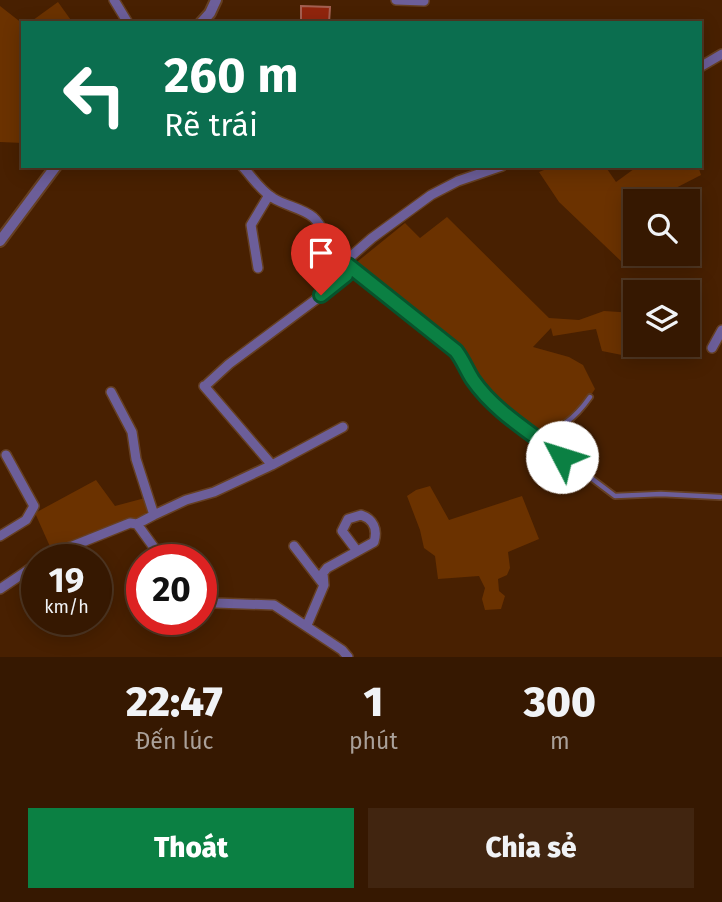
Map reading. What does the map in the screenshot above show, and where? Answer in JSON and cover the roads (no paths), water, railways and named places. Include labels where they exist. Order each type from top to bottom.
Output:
[{"type":"street","points":[[114,0],[127,21]]},
{"type":"street","points":[[203,21],[216,0]]},
{"type":"street","points":[[396,0],[424,1]]},
{"type":"street","points":[[702,66],[722,54]]},
{"type":"street","points":[[0,241],[55,168]]},
{"type":"street","points":[[245,168],[269,195],[316,219],[333,247],[348,262]]},
{"type":"street","points":[[272,465],[204,386],[229,364],[342,280],[346,275],[348,262],[372,238],[431,195],[488,168]]},
{"type":"street","points":[[258,268],[251,225],[269,195]]},
{"type":"street","points":[[712,348],[722,330]]},
{"type":"street","points":[[111,392],[132,432],[136,459],[154,515]]},
{"type":"street","points":[[77,544],[124,525],[137,524],[186,500],[214,492],[343,427]]},
{"type":"street","points":[[0,536],[26,520],[34,506],[6,455]]},
{"type":"street","points":[[137,524],[151,544]]},
{"type":"street","points":[[294,546],[324,585]]},
{"type":"street","points":[[307,625],[324,585],[323,573],[357,551]]},
{"type":"street","points":[[0,589],[21,575]]},
{"type":"street","points":[[217,603],[274,605],[307,625],[320,638],[342,650],[348,657]]},
{"type":"lane","points":[[348,262],[456,351],[473,380],[501,410],[615,496],[661,494],[720,497]]},
{"type":"lane","points":[[533,433],[544,433],[567,422],[579,413],[590,397]]}]
